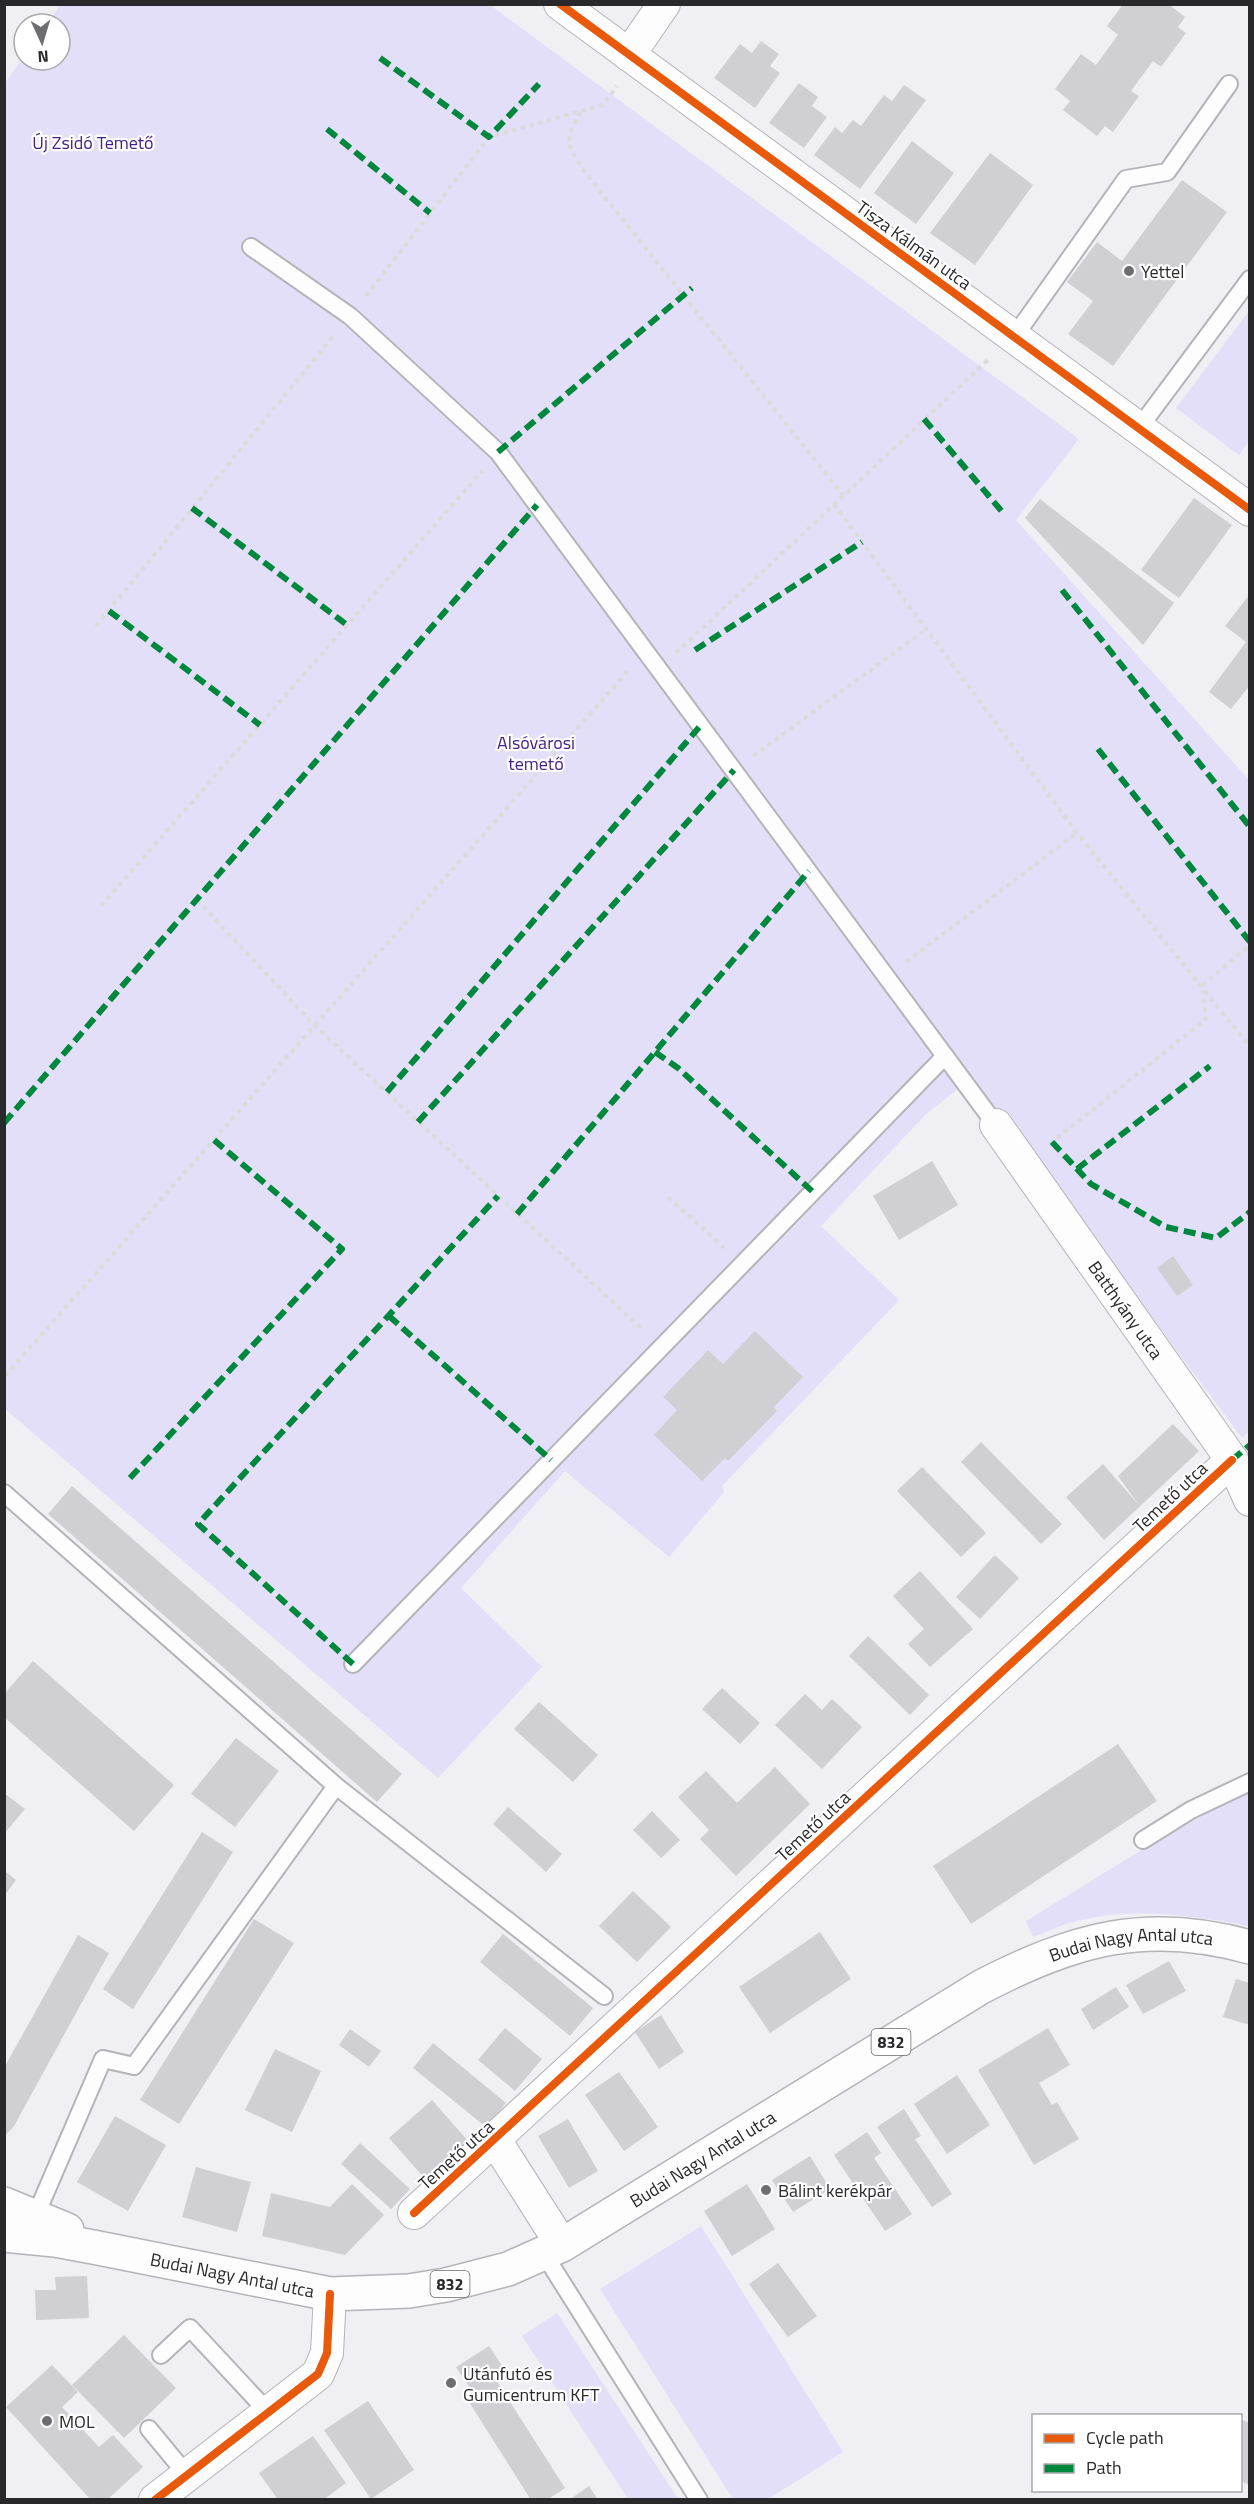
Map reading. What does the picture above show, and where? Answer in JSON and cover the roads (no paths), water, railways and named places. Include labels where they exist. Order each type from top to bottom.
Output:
[{"type":"main road","name":"Budai Nagy Antal utca","points":[[4,2235],[54,2240],[330,2294],[409,2290],[446,2285],[507,2269],[553,2249],[981,1987],[1029,1962],[1076,1945],[1119,1936],[1166,1933],[1225,1940],[1250,1947]]},
{"type":"main road","name":"Budai Nagy Antal utca","points":[[4,2204],[132,2256]]},
{"type":"street","name":"Tisza Kálmán utca","points":[[560,4],[1250,510]]},
{"type":"street","points":[[629,55],[664,4]]},
{"type":"street","name":"Batthyány utca","points":[[996,1125],[1232,1460],[1250,1500]]},
{"type":"street","name":"Temető utca","points":[[414,2213],[1232,1460]]},
{"type":"street","points":[[495,2140],[553,2249]]},
{"type":"street","points":[[155,2499],[318,2374],[327,2353],[330,2294]]},
{"type":"lane","points":[[1012,336],[1126,179],[1167,172],[1229,84]]},
{"type":"lane","points":[[251,246],[350,316],[498,452],[996,1125]]},
{"type":"lane","points":[[1139,428],[1250,279]]},
{"type":"lane","points":[[353,1664],[945,1056]]},
{"type":"lane","points":[[4,1493],[336,1786],[604,1996]]},
{"type":"lane","points":[[1143,1840],[1191,1810],[1250,1782]]},
{"type":"lane","points":[[34,2217],[103,2059],[134,2066],[336,1786]]},
{"type":"lane","points":[[553,2249],[699,2499]]},
{"type":"lane","points":[[161,2355],[189,2328],[268,2412]]},
{"type":"lane","points":[[149,2429],[187,2475]]},
{"type":"place","name":"Yettel","points":[[1129,271]]},
{"type":"place","name":"Bálint kerékpár","points":[[766,2190]]},
{"type":"place","name":"Utánfutó és Gumicentrum KFT","points":[[451,2383]]},
{"type":"place","name":"MOL","points":[[47,2421]]},
{"type":"park label","name":"Új Zsidó Temető","points":[[93,142]]},
{"type":"park label","name":"Alsóvárosi temető","points":[[536,752]]}]
